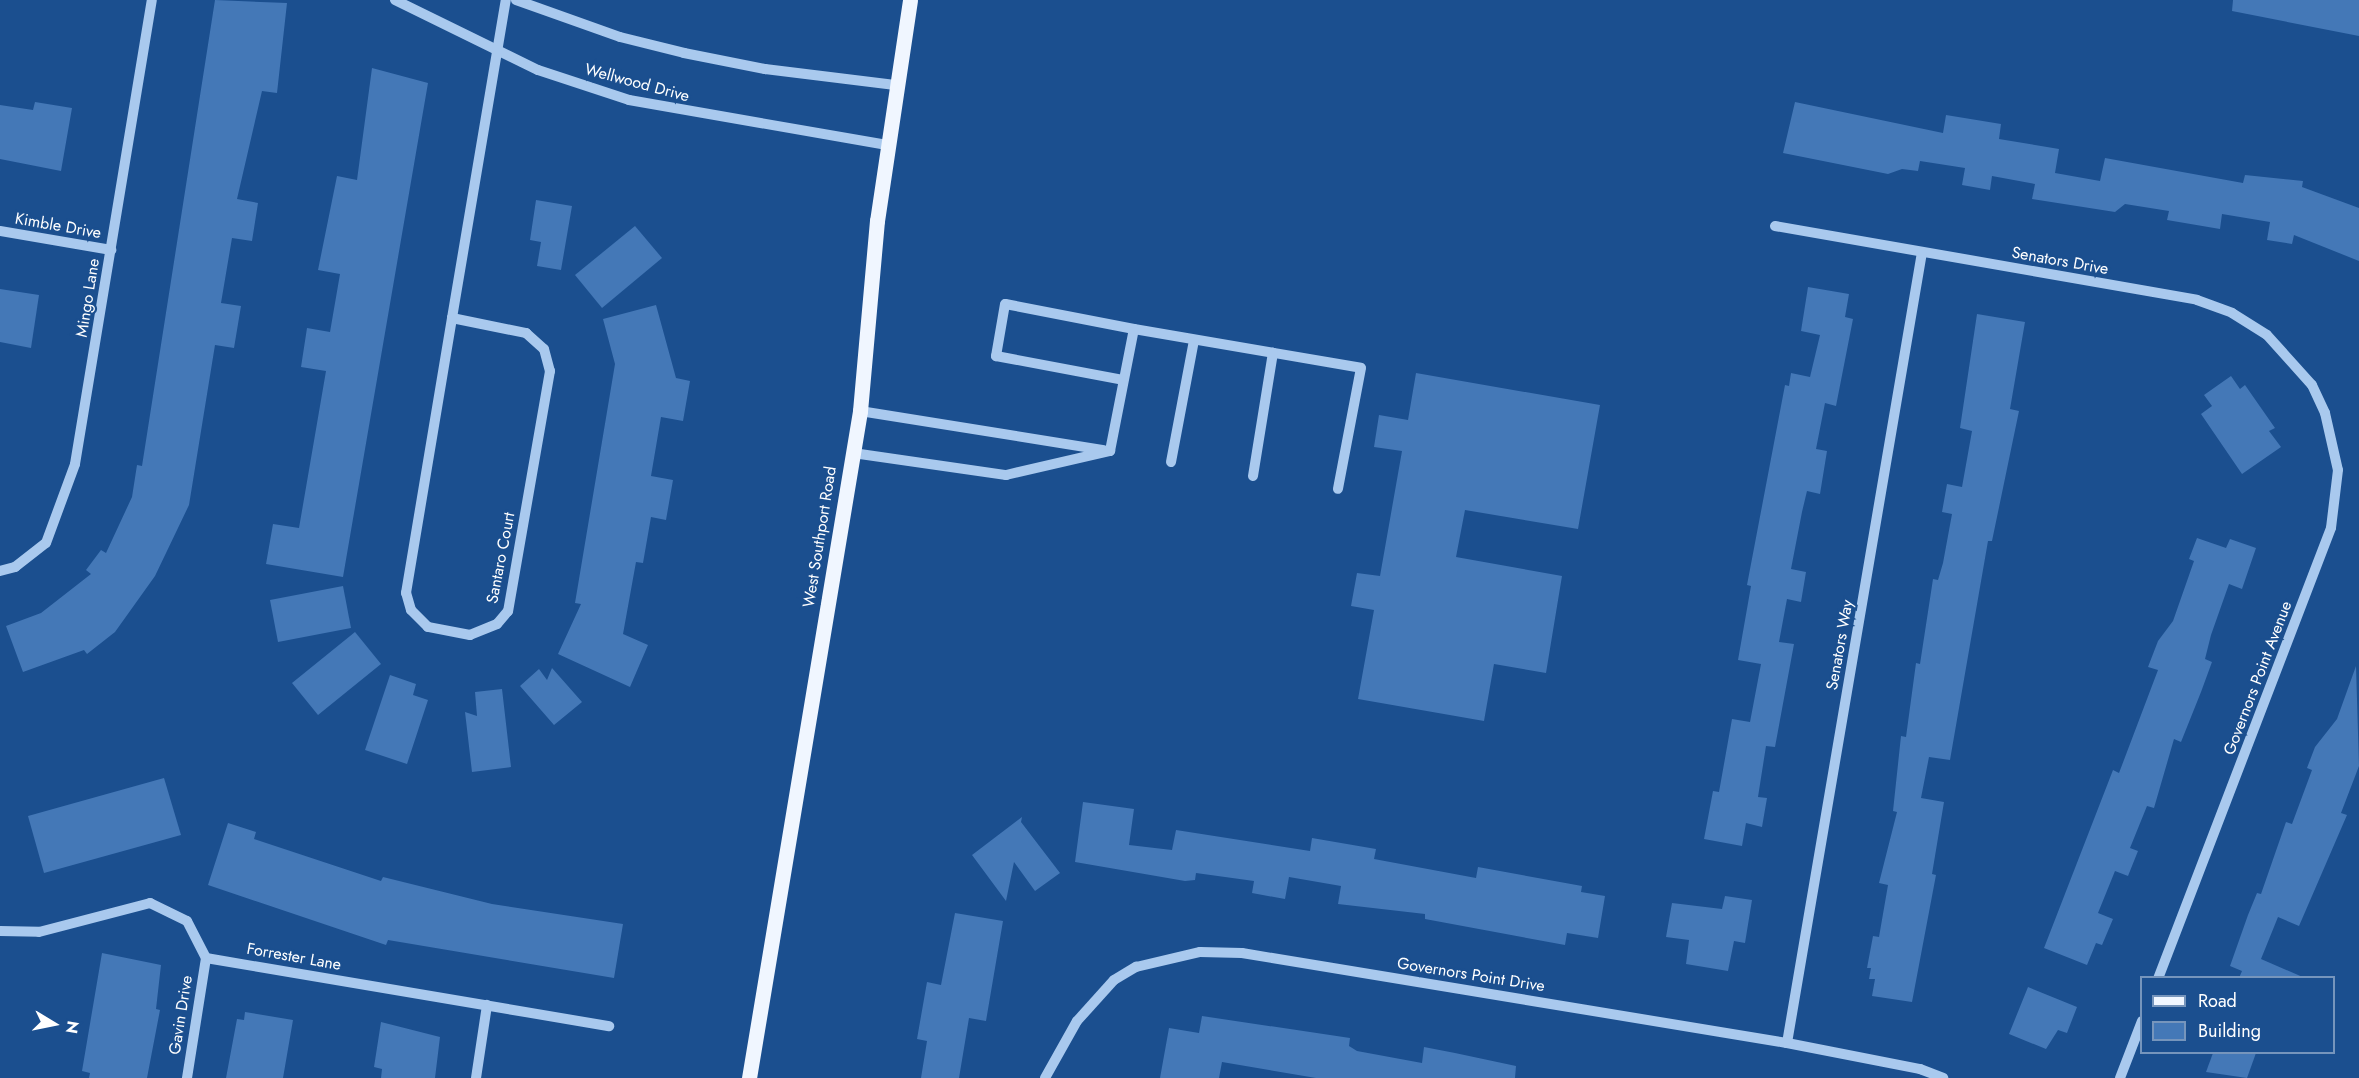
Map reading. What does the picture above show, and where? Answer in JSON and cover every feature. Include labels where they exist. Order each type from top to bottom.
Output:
[{"type":"main road","name":"West Southport Road","points":[[749,1078],[860,411],[887,145],[910,0]]},
{"type":"street","name":"Mingo Lane","points":[[0,571],[15,567],[46,543],[65,497],[85,417],[152,0]]},
{"type":"street","name":"Wellwood Drive","points":[[395,0],[498,51],[629,100],[887,145]]},
{"type":"street","name":"Santaro Court","points":[[452,318],[526,333],[544,349],[550,371],[508,611],[497,624],[470,635],[428,627],[411,610],[406,593],[452,318],[498,51],[506,0]]},
{"type":"street","points":[[516,0],[620,37],[684,54],[765,69],[895,85]]},
{"type":"street","name":"Senators Drive","points":[[1774,226],[2211,304],[2267,335],[2312,384]]},
{"type":"street","name":"Kimble Drive","points":[[0,231],[111,250]]},
{"type":"street","name":"Senators Way","points":[[1787,1043],[1922,252]]},
{"type":"street","points":[[1123,380],[996,356],[1005,304],[1361,368],[1338,489]]},
{"type":"street","points":[[1110,451],[1134,329]]},
{"type":"street","points":[[1171,462],[1194,339]]},
{"type":"street","points":[[1253,476],[1273,353]]},
{"type":"street","name":"Governors Point Avenue","points":[[2159,976],[2331,528],[2338,470],[2325,413],[2312,384]]},
{"type":"street","points":[[860,411],[1110,451]]},
{"type":"street","points":[[852,453],[1005,476],[1110,451]]},
{"type":"street","points":[[0,931],[39,932],[150,903],[187,921],[206,958]]},
{"type":"street","name":"Governors Point Drive","points":[[1045,1078],[1077,1021],[1114,980],[1136,967],[1200,952],[1242,953],[1787,1043],[1920,1069],[1942,1078]]},
{"type":"street","name":"Forrester Lane","points":[[206,958],[609,1026]]},
{"type":"street","name":"Gavin Drive","points":[[187,1078],[206,958]]},
{"type":"street","points":[[476,1078],[487,1005]]},
{"type":"street","points":[[2120,1078],[2140,1026]]},
{"type":"building","points":[[215,0],[287,3],[277,93],[262,91],[237,199],[258,203],[252,241],[232,238],[221,303],[241,306],[234,348],[215,345],[189,505],[155,576],[115,632],[87,654],[84,650],[23,672],[6,626],[41,613],[91,574],[86,570],[101,550],[106,553],[132,497],[137,465],[142,466]]},
{"type":"building","points":[[2233,0],[2359,0],[2359,36],[2232,11]]},
{"type":"building","points":[[372,68],[428,83],[343,577],[266,564],[273,524],[299,528],[326,371],[301,367],[307,328],[330,332],[340,274],[318,270],[337,176],[357,180]]},
{"type":"building","points":[[35,102],[72,108],[61,171],[0,159],[0,105],[33,110]]},
{"type":"building","points":[[1795,102],[1943,133],[1946,115],[2001,124],[1999,139],[2059,149],[2055,173],[2100,181],[2105,158],[2243,183],[2245,175],[2303,181],[2302,187],[2359,208],[2359,261],[2294,235],[2292,244],[2267,240],[2270,222],[2222,214],[2220,229],[2167,220],[2169,211],[2125,204],[2115,212],[2032,199],[2035,184],[1992,176],[1990,190],[1962,185],[1965,168],[1920,161],[1918,171],[1902,169],[1888,174],[1783,153]]},
{"type":"building","points":[[536,200],[572,206],[561,270],[537,266],[541,242],[530,240]]},
{"type":"building","points":[[635,226],[662,258],[602,308],[575,275]]},
{"type":"building","points":[[1808,287],[1849,294],[1845,317],[1853,319],[1836,406],[1825,403],[1816,449],[1827,451],[1820,494],[1807,491],[1791,569],[1806,572],[1801,602],[1787,599],[1779,642],[1794,644],[1775,747],[1766,746],[1758,797],[1767,798],[1762,827],[1746,823],[1742,846],[1704,839],[1713,791],[1719,792],[1732,719],[1750,722],[1761,664],[1738,660],[1751,586],[1747,585],[1785,385],[1789,386],[1791,373],[1810,377],[1820,335],[1801,331]]},
{"type":"building","points":[[0,289],[39,295],[31,348],[0,342]]},
{"type":"building","points":[[656,305],[676,378],[690,381],[683,421],[661,417],[651,476],[673,480],[666,520],[651,517],[643,563],[636,562],[623,634],[648,645],[630,687],[558,654],[581,604],[575,603],[615,364],[603,319]]},
{"type":"building","points":[[1977,314],[2025,322],[2010,409],[2019,411],[1992,541],[1988,541],[1950,760],[1929,757],[1921,798],[1944,802],[1932,874],[1936,875],[1912,1002],[1872,996],[1875,979],[1869,979],[1871,968],[1867,968],[1873,936],[1879,937],[1888,885],[1879,883],[1897,812],[1893,811],[1901,736],[1906,737],[1916,663],[1920,664],[1933,579],[1938,580],[1943,563],[1952,514],[1942,512],[1947,484],[1962,487],[1972,431],[1960,428]]},
{"type":"building","points":[[1416,373],[1600,405],[1578,529],[1465,510],[1456,557],[1562,576],[1546,673],[1494,664],[1484,721],[1358,699],[1374,610],[1351,606],[1357,573],[1380,576],[1402,451],[1374,447],[1379,415],[1408,420]]},
{"type":"building","points":[[2231,376],[2240,389],[2245,385],[2275,428],[2269,431],[2281,447],[2242,474],[2201,414],[2212,406],[2204,395]]},
{"type":"building","points":[[2197,538],[2226,548],[2230,539],[2256,548],[2242,589],[2229,584],[2211,635],[2205,659],[2212,662],[2201,692],[2181,742],[2174,739],[2154,808],[2147,806],[2130,848],[2138,851],[2128,876],[2115,871],[2098,913],[2113,919],[2102,945],[2096,943],[2087,965],[2044,948],[2113,770],[2119,773],[2158,670],[2148,667],[2158,641],[2173,621],[2194,561],[2189,559]]},
{"type":"building","points":[[343,586],[351,628],[278,642],[270,600]]},
{"type":"building","points":[[355,632],[381,664],[318,715],[292,683]]},
{"type":"building","points":[[2356,666],[2359,766],[2341,813],[2347,815],[2299,926],[2278,917],[2261,959],[2300,976],[2240,976],[2242,971],[2230,966],[2248,915],[2257,893],[2261,894],[2286,822],[2292,824],[2312,770],[2307,768],[2315,747],[2337,719]]},
{"type":"building","points":[[552,668],[582,702],[554,725],[520,686],[539,669],[547,680]]},
{"type":"building","points":[[390,675],[416,684],[413,695],[428,700],[407,764],[365,750]]},
{"type":"building","points":[[502,689],[511,767],[472,772],[465,712],[477,716],[475,692]]},
{"type":"building","points":[[164,778],[181,835],[44,873],[28,816]]},
{"type":"building","points":[[1083,802],[1134,809],[1129,845],[1172,850],[1176,830],[1310,851],[1312,838],[1376,849],[1374,859],[1476,878],[1478,867],[1582,886],[1581,892],[1605,896],[1598,938],[1567,933],[1565,945],[1425,919],[1425,914],[1338,904],[1341,886],[1289,877],[1285,899],[1252,893],[1254,881],[1196,873],[1195,880],[1185,881],[1075,862]]},
{"type":"building","points":[[1022,817],[1021,822],[1060,873],[1035,891],[1014,862],[1006,901],[972,855]]},
{"type":"building","points":[[228,823],[256,832],[254,839],[381,881],[383,877],[492,904],[623,924],[614,978],[388,940],[386,945],[208,885]]},
{"type":"building","points":[[1725,896],[1752,900],[1745,943],[1734,941],[1728,971],[1686,964],[1689,940],[1666,937],[1672,903],[1722,909]]},
{"type":"building","points":[[955,913],[1003,921],[986,1021],[969,1018],[959,1078],[921,1078],[927,1041],[917,1039],[927,982],[941,985]]},
{"type":"building","points":[[102,953],[161,965],[156,1009],[160,1010],[147,1078],[89,1078],[90,1073],[82,1071]]},
{"type":"building","points":[[2028,987],[2077,1007],[2067,1033],[2058,1030],[2046,1049],[2009,1034]]},
{"type":"building","points":[[245,1012],[293,1020],[283,1078],[226,1078],[237,1019],[244,1020]]},
{"type":"building","points":[[1202,1016],[1350,1038],[1349,1046],[1357,1051],[1422,1063],[1424,1047],[1455,1053],[1516,1066],[1515,1078],[1316,1078],[1222,1062],[1219,1078],[1160,1078],[1169,1028],[1199,1033]]},
{"type":"building","points":[[381,1022],[440,1037],[435,1078],[381,1078],[382,1069],[374,1067]]},
{"type":"building","points":[[2213,1054],[2256,1054],[2247,1078],[2206,1072]]}]
